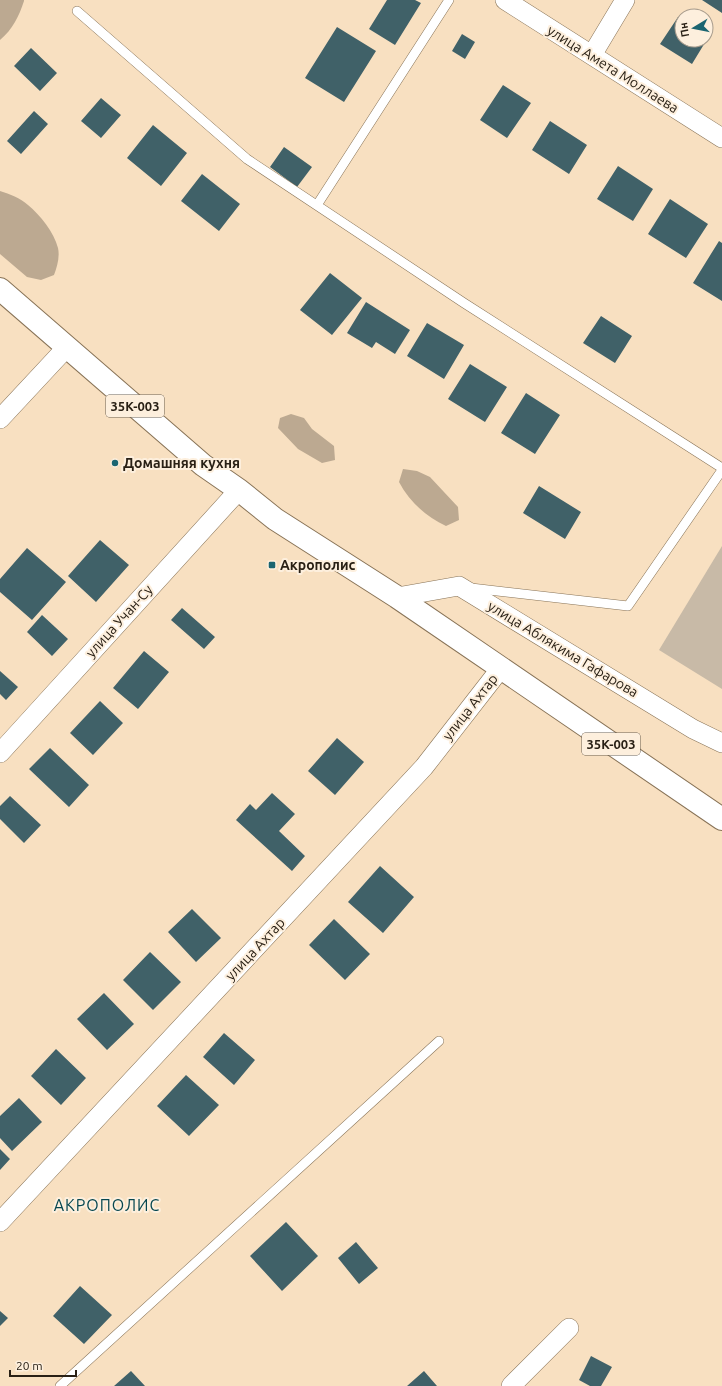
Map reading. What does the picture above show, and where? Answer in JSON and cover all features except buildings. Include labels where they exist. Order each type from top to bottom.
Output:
[{"type":"main road","name":"35К-003","points":[[0,289],[203,465],[239,490],[275,519],[397,597],[722,819]]},
{"type":"street","name":"улица Амета Моллаева","points":[[505,0],[722,138]]},
{"type":"street","points":[[592,55],[625,0]]},
{"type":"street","points":[[0,419],[67,347]]},
{"type":"street","name":"улица Учан-Су","points":[[0,753],[239,490]]},
{"type":"street","points":[[397,597],[460,586]]},
{"type":"street","name":"улица Аблякима Гафарова","points":[[460,586],[693,729],[722,743]]},
{"type":"street","name":"улица Ахтар","points":[[0,1222],[424,767],[501,668]]},
{"type":"street","points":[[511,1386],[569,1328]]},
{"type":"lane","points":[[317,205],[449,0]]},
{"type":"lane","points":[[77,11],[247,159],[464,303],[722,469],[628,606],[460,586]]},
{"type":"lane","points":[[60,1386],[439,1041]]},
{"type":"shaded area","points":[[0,0],[24,1],[15,22],[0,40]]},
{"type":"shaded area","points":[[0,191],[15,196],[33,209],[50,230],[59,251],[58,262],[54,275],[41,280],[27,277],[0,254]]},
{"type":"shaded area","points":[[291,414],[304,418],[312,429],[334,446],[335,460],[322,463],[298,449],[278,428],[280,418]]},
{"type":"shaded area","points":[[403,469],[417,471],[430,477],[458,507],[459,520],[446,526],[419,508],[408,496],[399,482]]},
{"type":"shaded area","points":[[722,546],[722,689],[659,650]]},
{"type":"place","name":"Домашняя кухня","points":[[115,463]]},
{"type":"place","name":"Акрополис","points":[[272,565]]},
{"type":"district","name":"АКРОПОЛИС","points":[[107,1205]]}]
